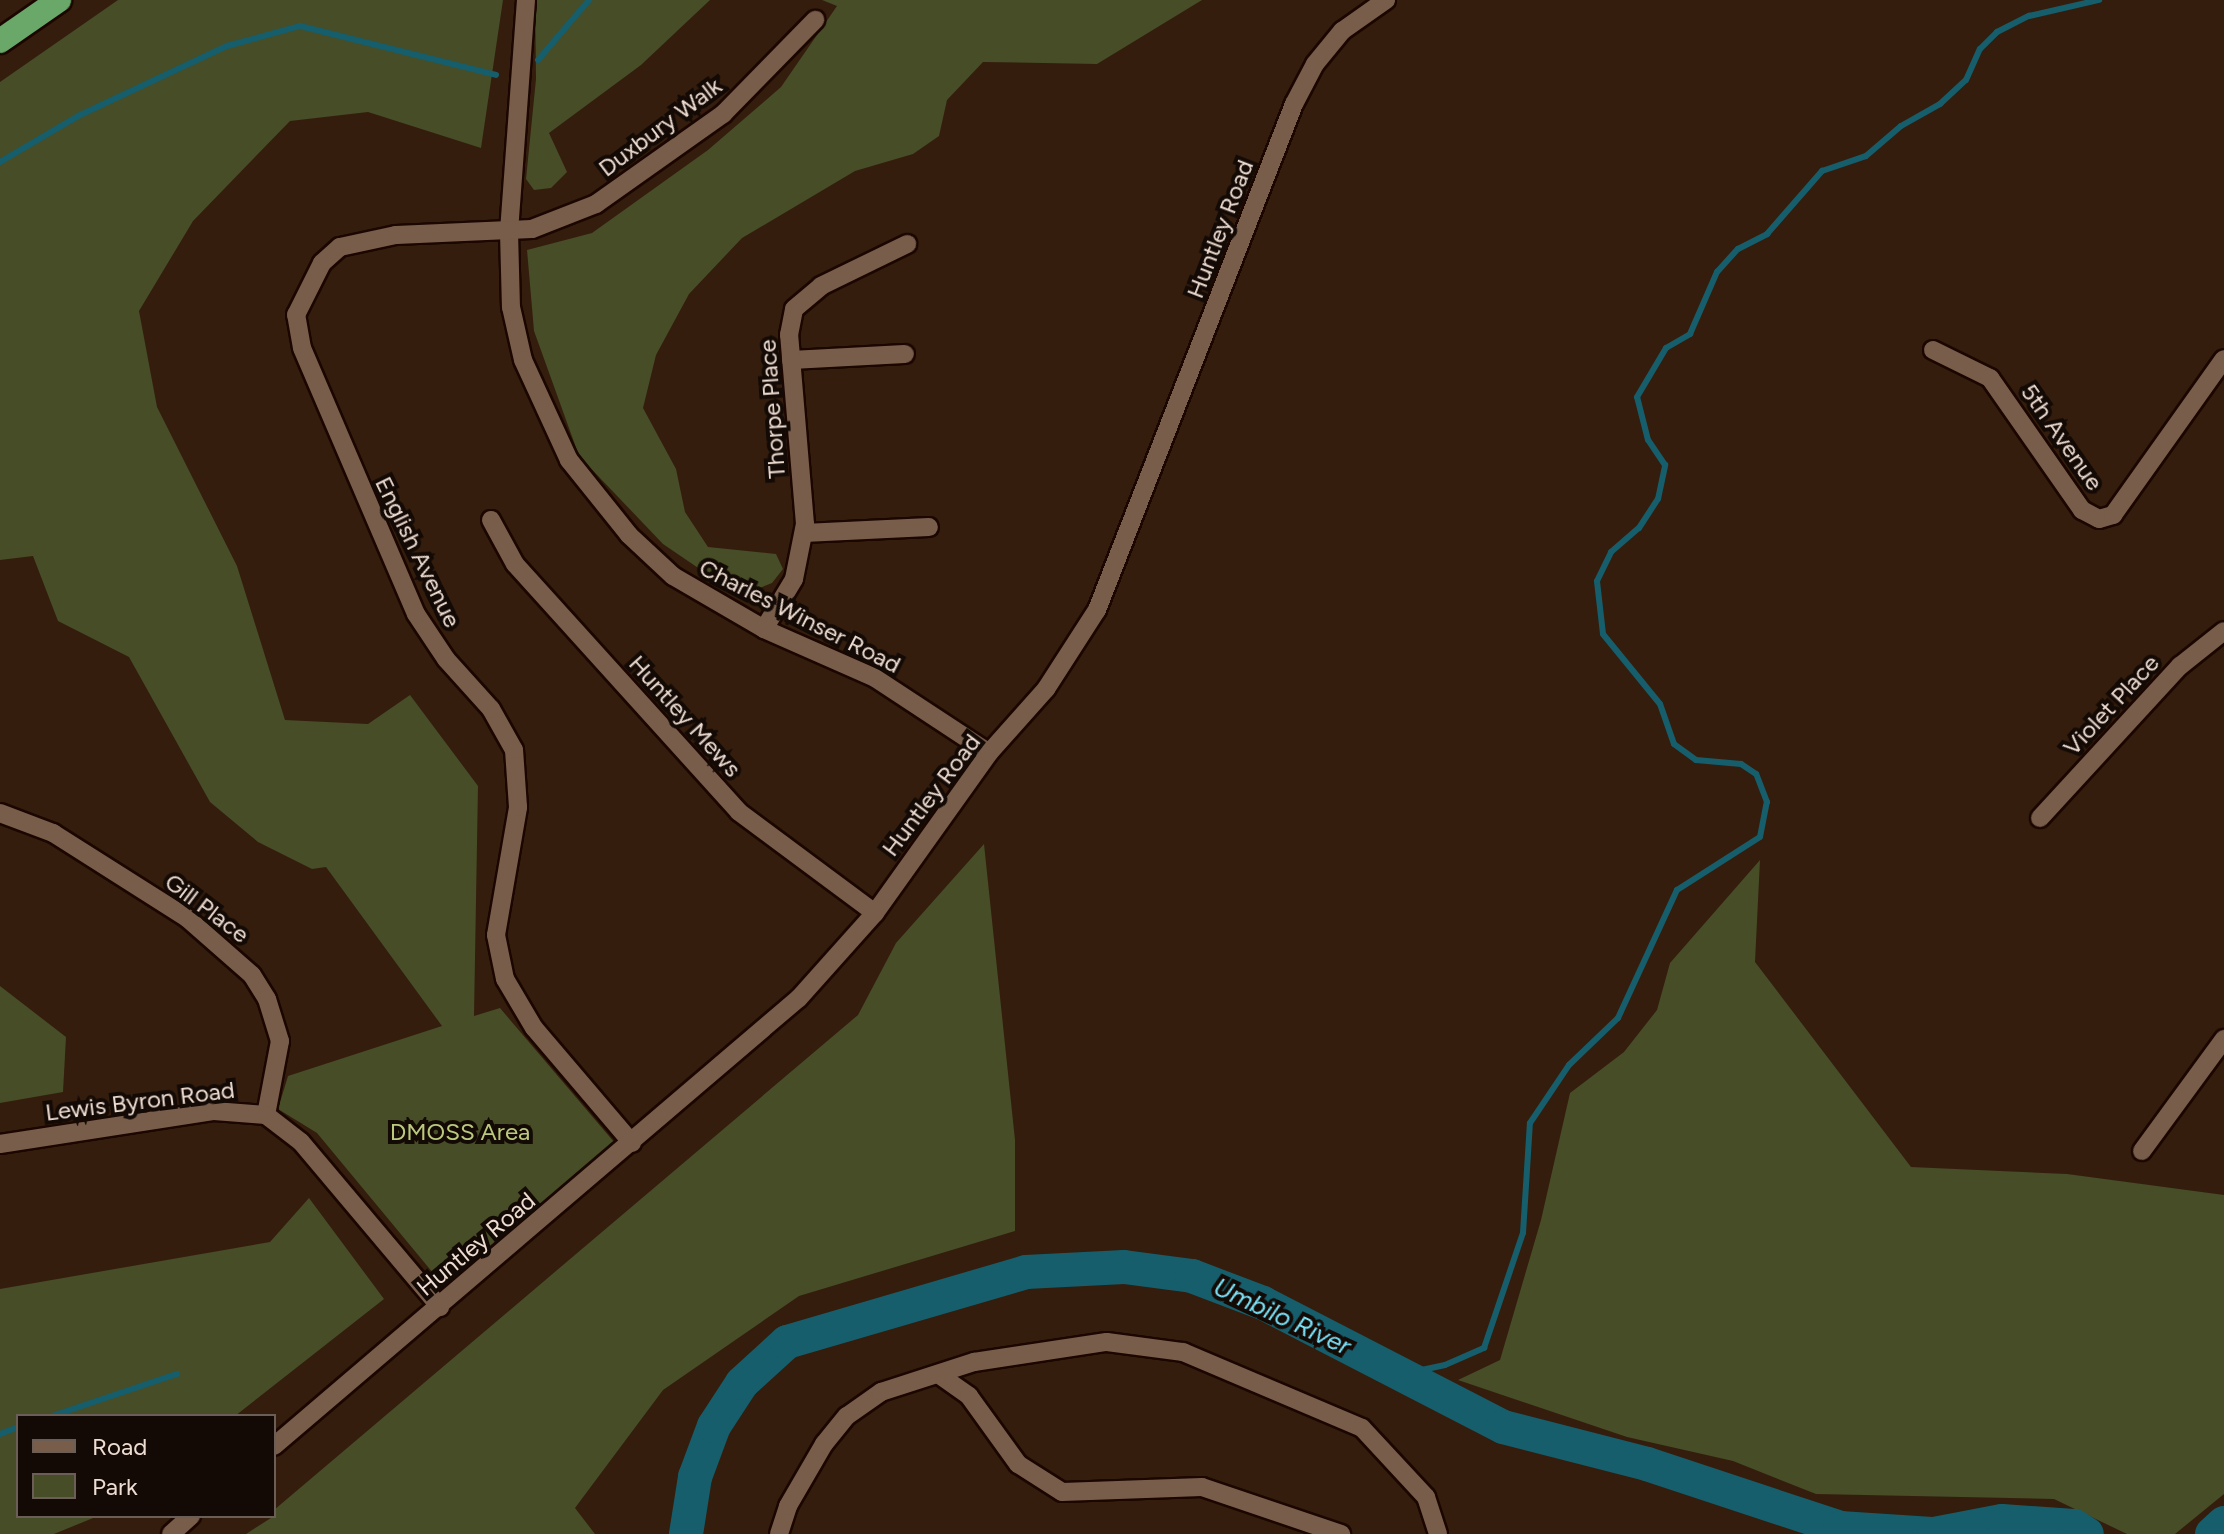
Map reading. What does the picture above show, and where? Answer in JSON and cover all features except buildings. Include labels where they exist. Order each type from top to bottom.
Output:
[{"type":"highway","points":[[0,41],[59,0]]},
{"type":"street","name":"Charles Winser Road","points":[[526,0],[509,232],[511,307],[523,360],[569,460],[629,535],[673,576],[764,629],[875,678],[989,753]]},
{"type":"street","name":"Huntley Road","points":[[276,1444],[799,998],[875,913],[989,753],[1046,689],[1097,610],[1294,104],[1315,64],[1342,31],[1386,0]]},
{"type":"street","name":"Duxbury Walk","points":[[509,232],[557,221],[596,204],[647,171],[723,114],[815,20]]},
{"type":"street","name":"English Avenue","points":[[509,232],[396,235],[340,247],[322,263],[296,315],[302,348],[416,614],[491,709],[514,750],[518,807],[496,935],[505,979],[534,1028],[632,1143]]},
{"type":"street","name":"Thorpe Place","points":[[764,629],[794,579],[804,533],[790,322],[804,298],[907,244]]},
{"type":"street","name":"5th Avenue","points":[[1933,350],[1990,378],[2082,510],[2099,519],[2113,515],[2224,359]]},
{"type":"street","points":[[791,360],[905,354]]},
{"type":"street","name":"Huntley Mews","points":[[491,520],[515,564],[739,812],[875,913]]},
{"type":"street","points":[[804,533],[929,527]]},
{"type":"street","name":"Violet Place","points":[[2040,818],[2180,666],[2224,631]]},
{"type":"street","name":"Gill Place","points":[[0,813],[53,833],[187,918],[252,975],[267,999],[280,1041],[266,1115]]},
{"type":"street","points":[[2142,1151],[2224,1039]]},
{"type":"street","name":"Lewis Byron Road","points":[[0,1144],[214,1111],[266,1115],[301,1142],[440,1307]]},
{"type":"street","points":[[779,1534],[803,1476],[847,1416],[881,1392],[974,1362],[1075,1344],[1134,1342],[1183,1352],[1362,1428],[1426,1497],[1438,1534]]},
{"type":"street","points":[[938,1374],[969,1396],[1018,1464],[1062,1492],[1202,1487],[1341,1534]]},
{"type":"street","points":[[171,1534],[189,1518]]},
{"type":"green space","name":"DMOSS Area","points":[[118,0],[503,0],[481,148],[368,112],[290,121],[193,221],[139,311],[157,407],[237,566],[285,720],[368,724],[410,695],[478,786],[474,1016],[500,1008],[614,1142],[443,1285],[317,1133],[278,1109],[288,1076],[442,1026],[326,867],[312,869],[258,842],[210,802],[129,657],[58,621],[33,556],[0,560],[0,82]]},
{"type":"green space","points":[[535,0],[710,0],[641,65],[549,133],[567,172],[551,188],[534,190],[526,179],[536,79]]},
{"type":"green space","points":[[822,0],[1202,0],[1097,64],[983,62],[947,100],[939,136],[913,154],[855,171],[742,238],[689,294],[656,355],[643,408],[676,469],[685,512],[708,547],[776,554],[783,569],[772,583],[752,591],[732,591],[663,544],[579,456],[534,331],[527,250],[592,233],[708,150],[781,87],[837,6]]},
{"type":"green space","points":[[984,844],[1015,1140],[1015,1231],[799,1296],[663,1390],[575,1508],[595,1534],[246,1534],[271,1518],[276,1518],[276,1508],[858,1015],[896,943]]},
{"type":"green space","points":[[1760,860],[1755,962],[1911,1167],[2067,1174],[2224,1195],[2224,1494],[2175,1534],[2127,1534],[2054,1499],[1816,1494],[1733,1461],[1627,1437],[1458,1380],[1500,1360],[1541,1220],[1570,1093],[1624,1052],[1657,1010],[1670,963]]},
{"type":"green space","points":[[0,986],[66,1037],[63,1092],[0,1103]]},
{"type":"green space","points":[[309,1198],[384,1299],[238,1414],[16,1414],[16,1518],[93,1518],[54,1534],[0,1534],[0,1289],[270,1242]]},
{"type":"waterway","points":[[538,60],[589,0]]},
{"type":"waterway","points":[[1403,1374],[1445,1365],[1484,1348],[1523,1233],[1530,1123],[1569,1065],[1618,1018],[1677,890],[1760,837],[1767,802],[1756,774],[1741,764],[1696,760],[1674,744],[1660,704],[1603,634],[1597,581],[1611,552],[1639,528],[1658,499],[1665,465],[1648,440],[1637,397],[1666,348],[1690,334],[1717,272],[1738,249],[1767,234],[1822,171],[1866,156],[1901,126],[1940,104],[1966,80],[1980,49],[1997,32],[2029,16],[2099,0]]},
{"type":"waterway","points":[[0,162],[78,116],[227,46],[300,26],[496,75]]},
{"type":"waterway","name":"Umbilo River","points":[[686,1534],[695,1477],[714,1426],[742,1383],[787,1342],[1026,1272],[1124,1267],[1192,1276],[1263,1303],[1503,1427],[1647,1464],[1840,1528],[1932,1534]]},
{"type":"waterway","points":[[58,1414],[177,1374]]},
{"type":"waterway","points":[[0,1434],[16,1428]]},
{"type":"waterway","name":"Umbilo River","points":[[1934,1534],[2002,1521],[2074,1526],[2087,1534]]},
{"type":"waterway","name":"Umbilo River","points":[[2212,1534],[2224,1523]]}]
